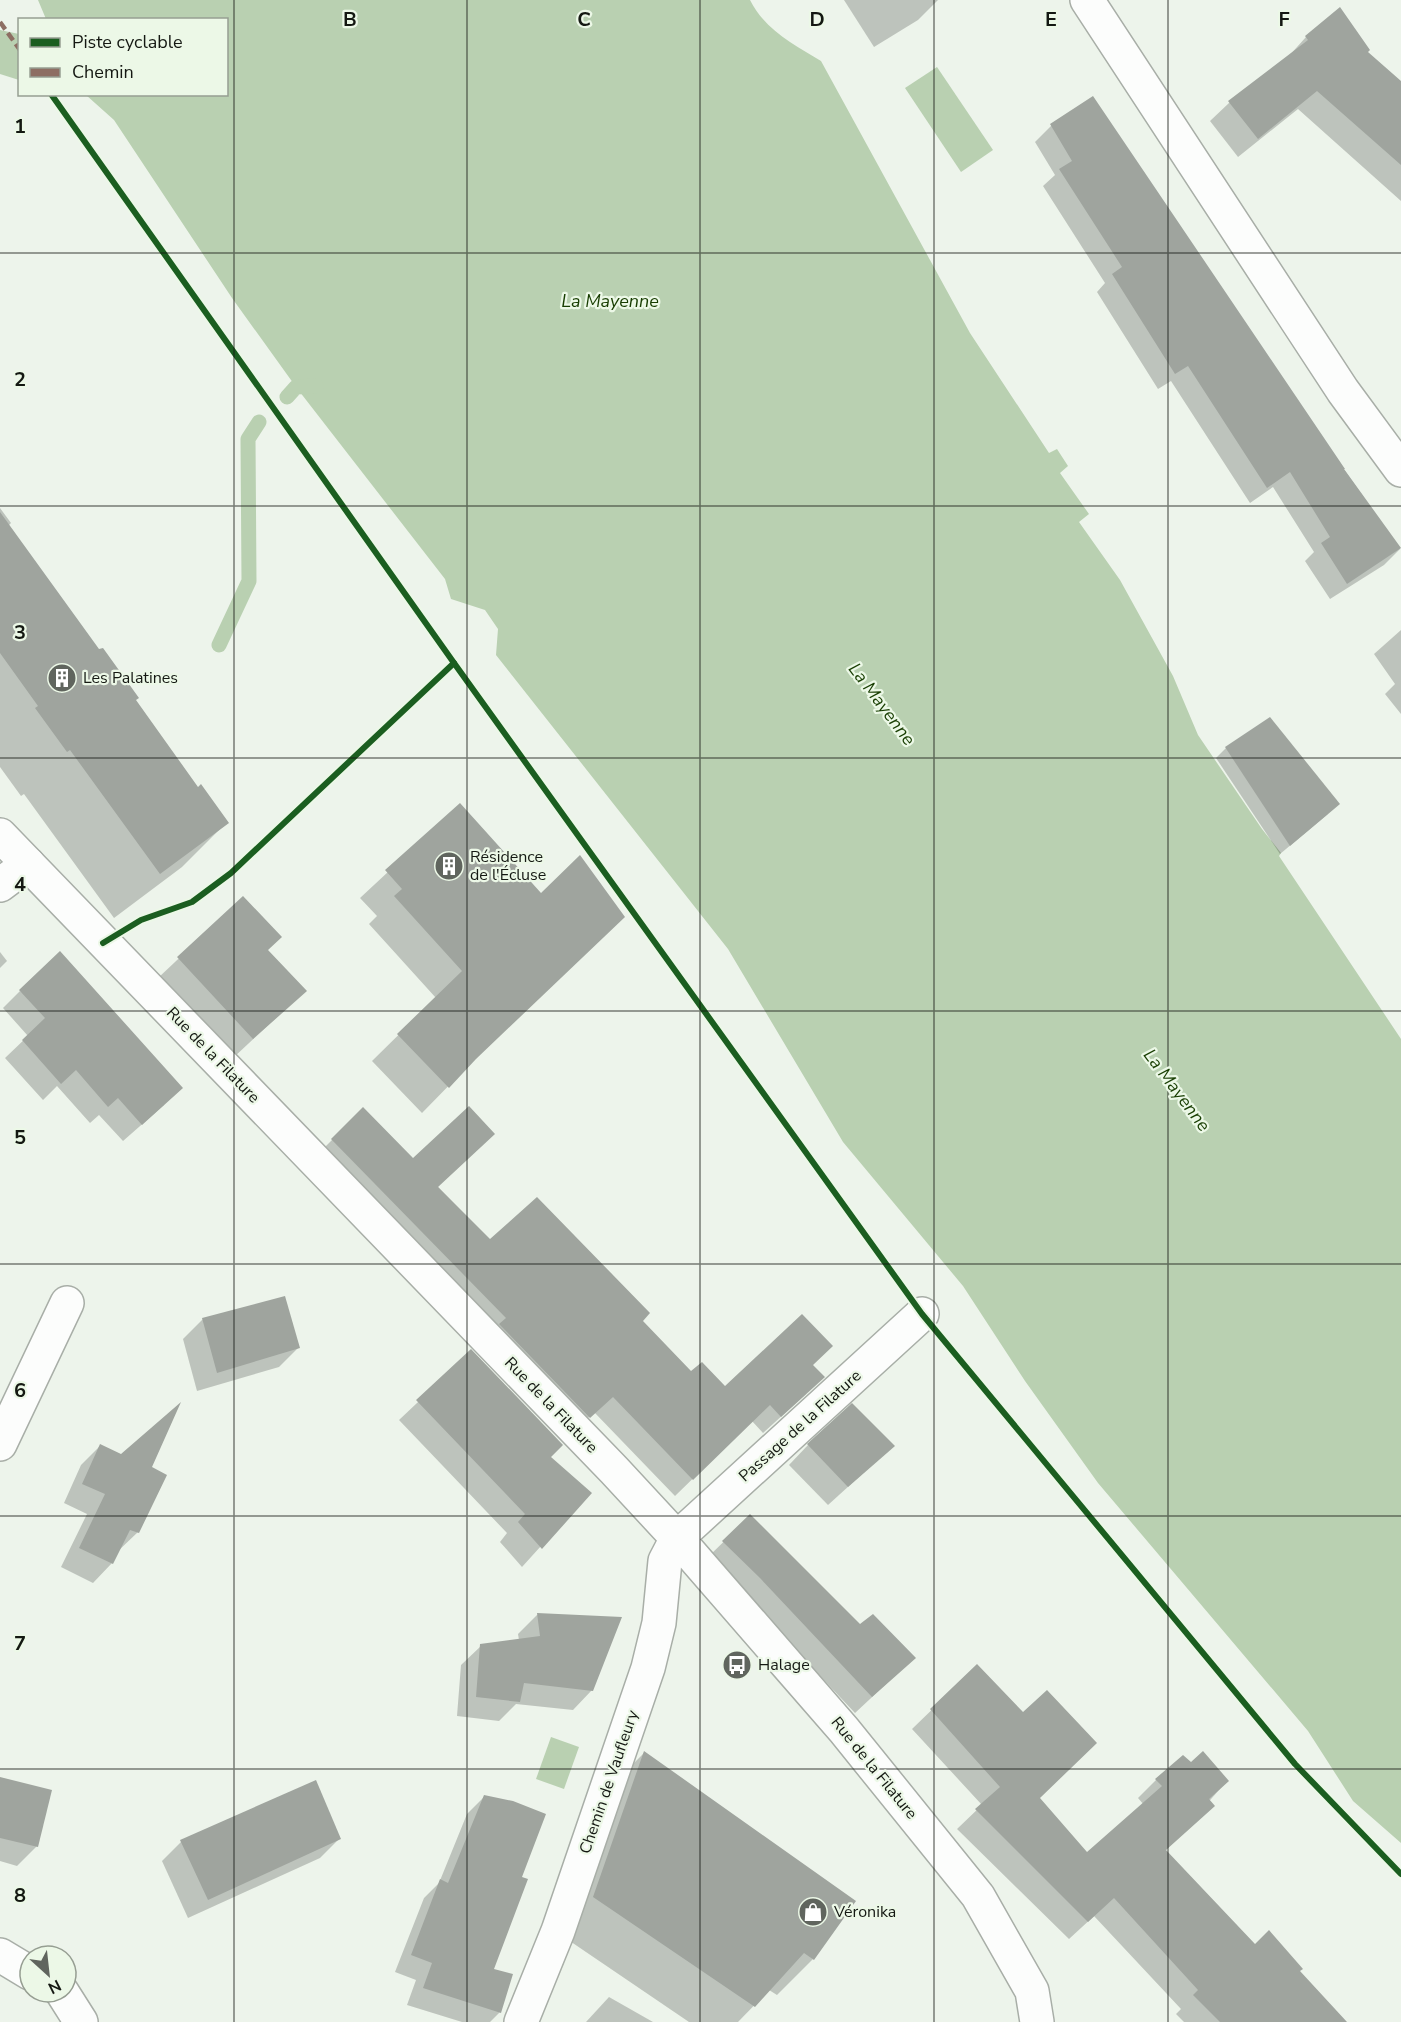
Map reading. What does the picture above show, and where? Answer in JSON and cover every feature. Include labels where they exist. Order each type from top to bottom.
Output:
[{"type":"street","points":[[1087,0],[1343,391],[1401,470]]},
{"type":"street","name":"Rue de la Filature","points":[[0,835],[615,1470],[677,1538],[844,1730],[978,1896],[1032,1991],[1037,2022]]},
{"type":"street","points":[[0,885],[28,864]]},
{"type":"street","points":[[0,1444],[67,1303]]},
{"type":"street","name":"Passage de la Filature","points":[[677,1538],[922,1314]]},
{"type":"street","name":"Chemin de Vaufleury","points":[[521,2022],[558,1931],[648,1668],[659,1623],[665,1561],[677,1538]]},
{"type":"street","points":[[0,1955],[18,1966]]},
{"type":"street","points":[[70,2004],[81,2022]]},
{"type":"water","name":"La Mayenne","points":[[38,0],[750,0],[756,11],[772,28],[791,43],[821,61],[970,333],[1049,453],[1057,449],[1068,466],[1060,473],[1089,514],[1079,522],[1120,580],[1173,676],[1198,735],[1281,853],[1279,856],[1401,1039],[1401,1843],[1353,1801],[1308,1731],[1098,1483],[1025,1381],[963,1286],[843,1142],[728,949],[496,655],[498,629],[485,610],[451,599],[445,579],[296,387],[232,298],[114,120],[87,96],[228,96],[228,18],[46,18]]},
{"type":"water","points":[[0,30],[18,34],[18,80],[0,74]]},
{"type":"water","points":[[937,67],[993,150],[961,172],[905,88]]},
{"type":"water","points":[[551,1737],[579,1747],[564,1789],[536,1779]]},
{"type":"building","points":[[1340,7],[1370,50],[1368,52],[1401,81],[1401,165],[1317,91],[1258,139],[1228,101],[1308,40],[1305,36]]},
{"type":"building","points":[[1093,96],[1344,469],[1401,548],[1347,584],[1321,543],[1330,537],[1290,472],[1267,488],[1188,366],[1175,374],[1112,274],[1122,267],[1059,169],[1072,161],[1050,124]]},
{"type":"building","name":"Les Palatines","points":[[0,512],[99,649],[103,648],[139,698],[136,700],[198,787],[201,784],[229,823],[160,874],[70,750],[67,752],[35,708],[38,706],[0,653]]},
{"type":"building","points":[[1270,717],[1340,804],[1290,846],[1225,747]]},
{"type":"building","points":[[460,803],[541,893],[580,855],[625,917],[476,1059],[449,1088],[397,1034],[462,971],[394,896],[402,889],[385,870]]},
{"type":"building","points":[[243,896],[282,937],[268,950],[307,991],[253,1039],[177,957]]},
{"type":"building","points":[[60,951],[183,1088],[142,1125],[118,1098],[108,1107],[76,1070],[61,1084],[22,1040],[45,1018],[19,990]]},
{"type":"building","points":[[469,1106],[495,1134],[438,1187],[490,1239],[537,1197],[650,1313],[643,1321],[691,1371],[702,1362],[725,1386],[802,1314],[833,1346],[813,1365],[825,1377],[781,1417],[770,1405],[693,1480],[613,1397],[590,1418],[499,1324],[506,1318],[331,1139],[363,1107],[413,1158]]},
{"type":"building","points":[[285,1296],[300,1348],[217,1373],[202,1318]]},
{"type":"building","points":[[471,1349],[563,1445],[551,1457],[592,1493],[542,1549],[518,1522],[525,1514],[416,1400]]},
{"type":"building","points":[[181,1402],[152,1467],[167,1475],[139,1533],[130,1530],[113,1564],[79,1548],[105,1494],[82,1484],[100,1444],[121,1454]]},
{"type":"building","points":[[852,1403],[895,1446],[848,1487],[807,1444]]},
{"type":"building","points":[[750,1514],[860,1624],[873,1614],[916,1658],[872,1697],[722,1541]]},
{"type":"building","points":[[537,1613],[622,1617],[593,1691],[524,1683],[520,1702],[476,1697],[480,1644],[540,1636]]},
{"type":"building","points":[[977,1664],[1023,1712],[1047,1690],[1097,1743],[1040,1798],[1087,1852],[1162,1786],[1155,1779],[1183,1755],[1191,1762],[1203,1751],[1229,1781],[1209,1799],[1215,1806],[1166,1850],[1255,1944],[1269,1930],[1303,1969],[1300,1971],[1347,2022],[1220,2022],[1193,1995],[1198,1990],[1114,1898],[1088,1922],[975,1809],[1000,1787],[930,1709]]},
{"type":"building","points":[[644,1751],[856,1901],[814,1960],[804,1953],[755,2007],[593,1897]]},
{"type":"building","points":[[0,1777],[52,1790],[38,1847],[0,1838]]},
{"type":"building","points":[[316,1780],[341,1839],[208,1900],[180,1840]]},
{"type":"building","points":[[484,1795],[513,1801],[546,1814],[522,1877],[528,1879],[494,1969],[513,1974],[501,2013],[423,1988],[432,1963],[411,1955],[440,1879],[448,1883]]},
{"type":"waterway","points":[[287,397],[296,387],[316,386]]},
{"type":"waterway","points":[[219,645],[249,581],[248,439],[259,422]]},
{"type":"marked path","points":[[0,22],[18,47]]},
{"type":"cycle path","points":[[52,96],[454,663],[922,1314],[1295,1764],[1401,1874]]},
{"type":"cycle path","points":[[103,943],[141,920],[192,902],[231,873],[454,663]]},
{"type":"place","name":"Les Palatines","points":[[62,678]]},
{"type":"place","name":"Résidence de l'Écluse","points":[[449,866]]},
{"type":"place","name":"Halage","points":[[737,1665]]},
{"type":"place","name":"Véronika","points":[[813,1912]]}]
